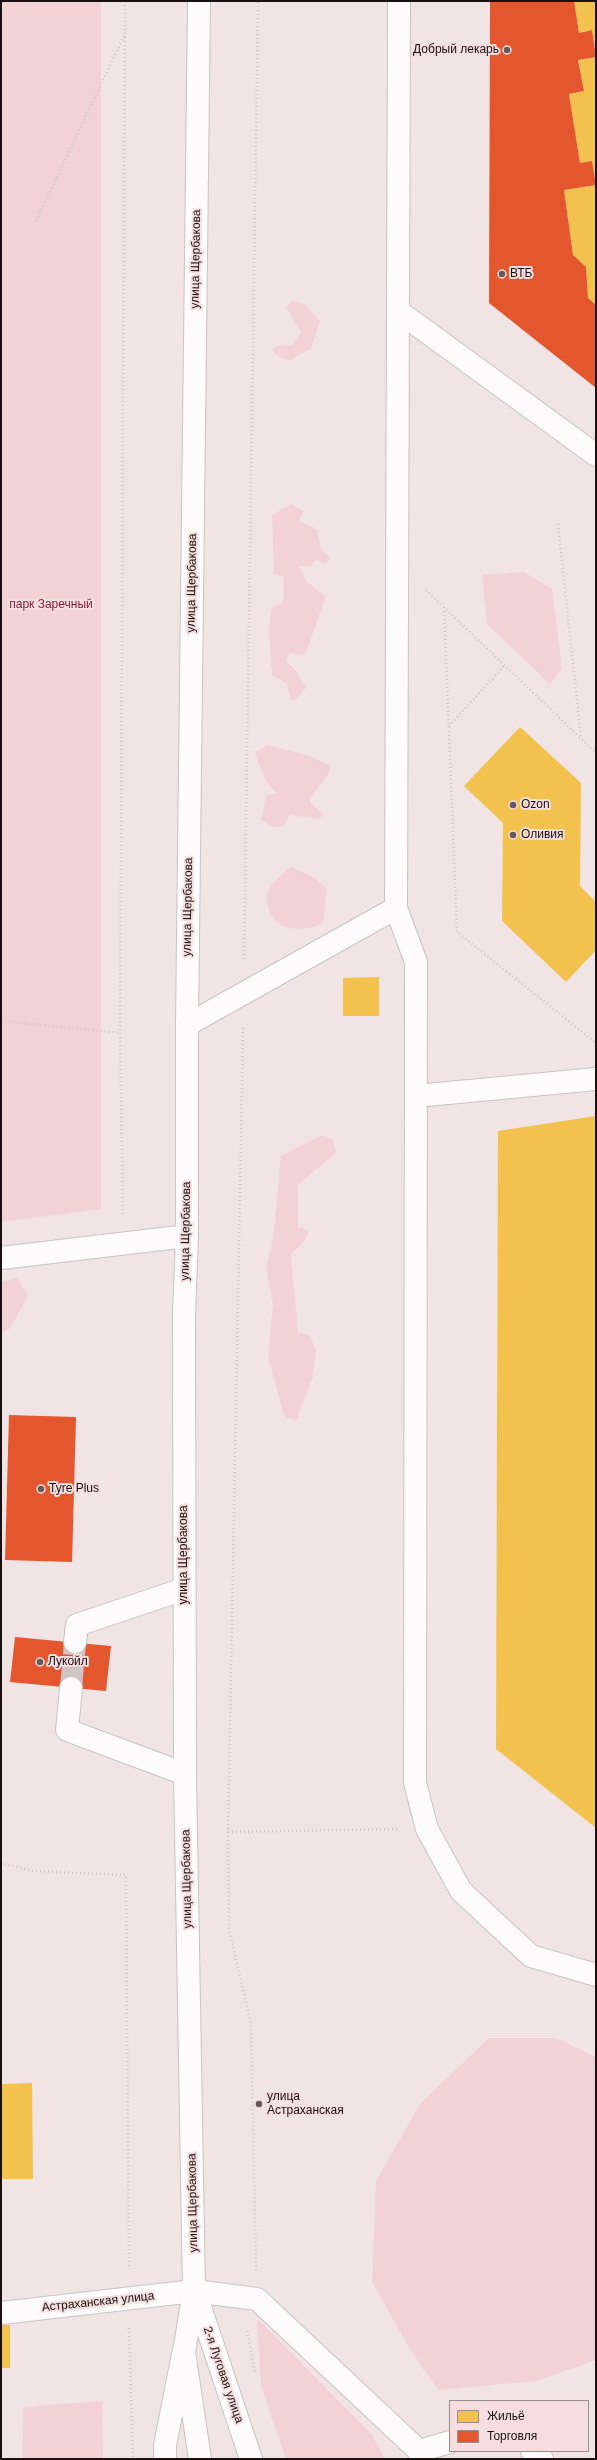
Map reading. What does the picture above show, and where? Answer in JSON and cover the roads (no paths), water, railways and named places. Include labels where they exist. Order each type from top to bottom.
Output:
[{"type":"main road","name":"улица Щербакова","points":[[165,2459],[165,2445],[184,2352],[194,2291],[185,1774],[184,1315],[187,1236],[187,1025],[199,1]]},
{"type":"main road","points":[[399,1],[396,908],[416,962],[415,1783],[427,1829],[461,1891],[531,1956],[596,1975]]},
{"type":"main road","points":[[398,311],[596,455]]},
{"type":"main road","points":[[187,1025],[396,908]]},
{"type":"main road","points":[[416,1096],[596,1079]]},
{"type":"main road","points":[[1,1258],[187,1236]]},
{"type":"main road","points":[[75,1642],[76,1624],[184,1589]]},
{"type":"main road","points":[[71,1688],[67,1730],[185,1774]]},
{"type":"main road","name":"Астраханская улица","points":[[1,2313],[129,2297],[194,2291],[257,2299],[418,2455]]},
{"type":"main road","name":"2-я Луговая улица","points":[[194,2291],[252,2459]]},
{"type":"main road","points":[[184,2352],[200,2459]]},
{"type":"main road","points":[[418,2455],[449,2442]]},
{"type":"main road","points":[[533,2452],[542,2459]]},
{"type":"tunnel","points":[[71,1688],[75,1642]]},
{"type":"place","name":"Добрый лекарь","points":[[507,50]]},
{"type":"place","name":"ВТБ","points":[[502,274]]},
{"type":"place","name":"Ozon","points":[[513,805]]},
{"type":"place","name":"Оливия","points":[[513,835]]},
{"type":"place","name":"Tyre Plus","points":[[41,1489]]},
{"type":"place","name":"Лукойл","points":[[40,1662]]},
{"type":"place","name":"улица Астраханская","points":[[259,2104]]},
{"type":"park label","name":"парк Заречный","points":[[51,605]]}]
